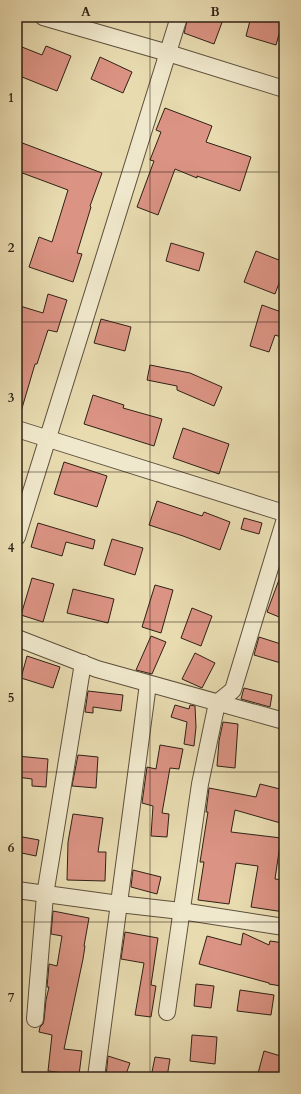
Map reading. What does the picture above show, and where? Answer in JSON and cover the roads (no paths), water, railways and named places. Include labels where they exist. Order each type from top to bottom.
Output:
[{"type":"street","points":[[43,17],[168,53],[284,89]]},
{"type":"street","points":[[17,537],[179,17]]},
{"type":"street","points":[[17,429],[284,514]]},
{"type":"street","points":[[167,1012],[200,784],[217,703],[233,690],[284,522]]},
{"type":"street","points":[[17,638],[97,669],[284,721]]},
{"type":"street","points":[[35,1019],[45,894],[83,663]]},
{"type":"street","points":[[96,1077],[148,684]]},
{"type":"street","points":[[17,890],[284,926]]}]
